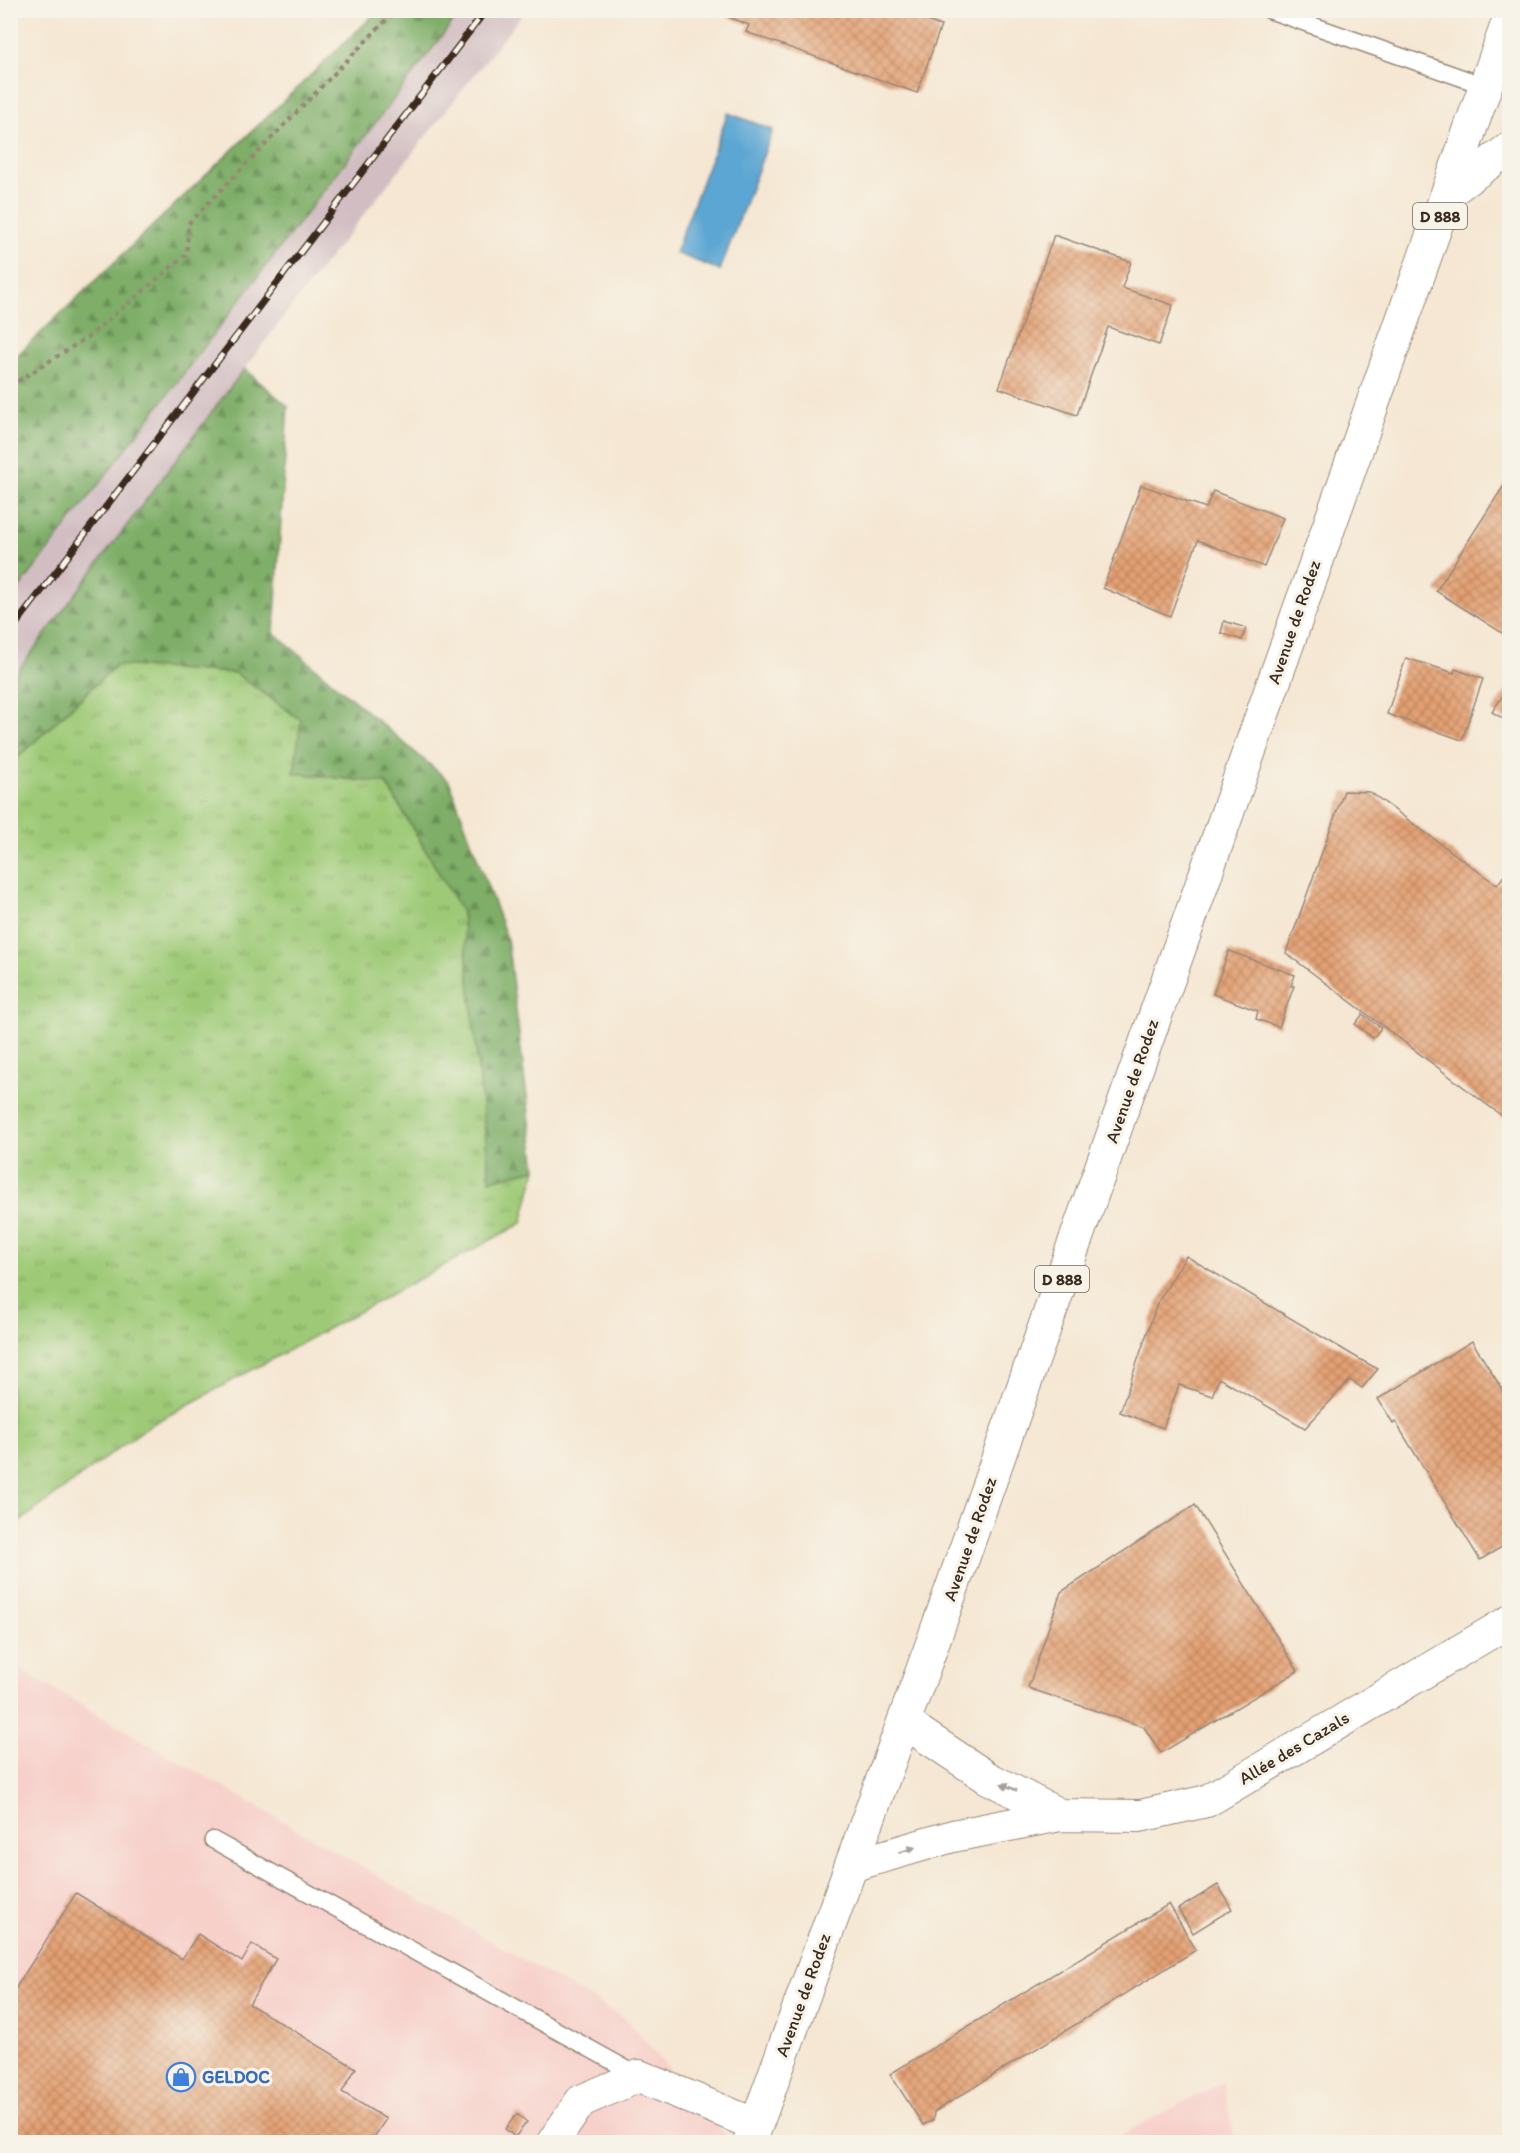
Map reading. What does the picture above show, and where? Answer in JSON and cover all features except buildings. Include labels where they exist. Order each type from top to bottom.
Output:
[{"type":"main road","name":"Avenue de Rodez","points":[[753,2134],[904,1722],[1389,352],[1449,193],[1509,17]]},
{"type":"street","points":[[1449,193],[1509,148]]},
{"type":"street","name":"Allée des Cazals","points":[[851,1866],[953,1836],[1060,1815],[1140,1816],[1207,1801],[1509,1621]]},
{"type":"street","name":"Allée des Cazals","points":[[904,1722],[988,1778],[1060,1815]]},
{"type":"street","points":[[554,2142],[581,2101],[639,2076],[753,2134]]},
{"type":"lane","points":[[1269,10],[1485,86]]},
{"type":"lane","points":[[213,1840],[639,2076]]},
{"type":"path","points":[[10,386],[88,337],[187,254],[188,224],[396,10]]},
{"type":"shaded area","points":[[461,11],[525,11],[297,299],[11,680],[10,599]]},
{"type":"shaded area","points":[[10,1664],[626,2019],[732,2142],[11,2142]]},
{"type":"shaded area","points":[[1223,2082],[1235,2142],[1107,2142]]},
{"type":"green space","points":[[378,11],[461,11],[11,599],[11,361]]},
{"type":"green space","points":[[244,369],[288,406],[274,633],[449,781],[507,939],[536,1169],[490,1180],[462,912],[386,783],[294,773],[301,720],[235,673],[116,665],[11,764],[11,680]]},
{"type":"green space","points":[[116,665],[235,673],[301,720],[294,773],[386,783],[462,912],[490,1179],[536,1169],[522,1223],[147,1427],[11,1528],[11,764]]},
{"type":"water","points":[[728,113],[773,130],[720,270],[675,253]]},
{"type":"railway","points":[[10,632],[486,10]]},
{"type":"place","name":"GELDOC","points":[[181,2077]]}]
